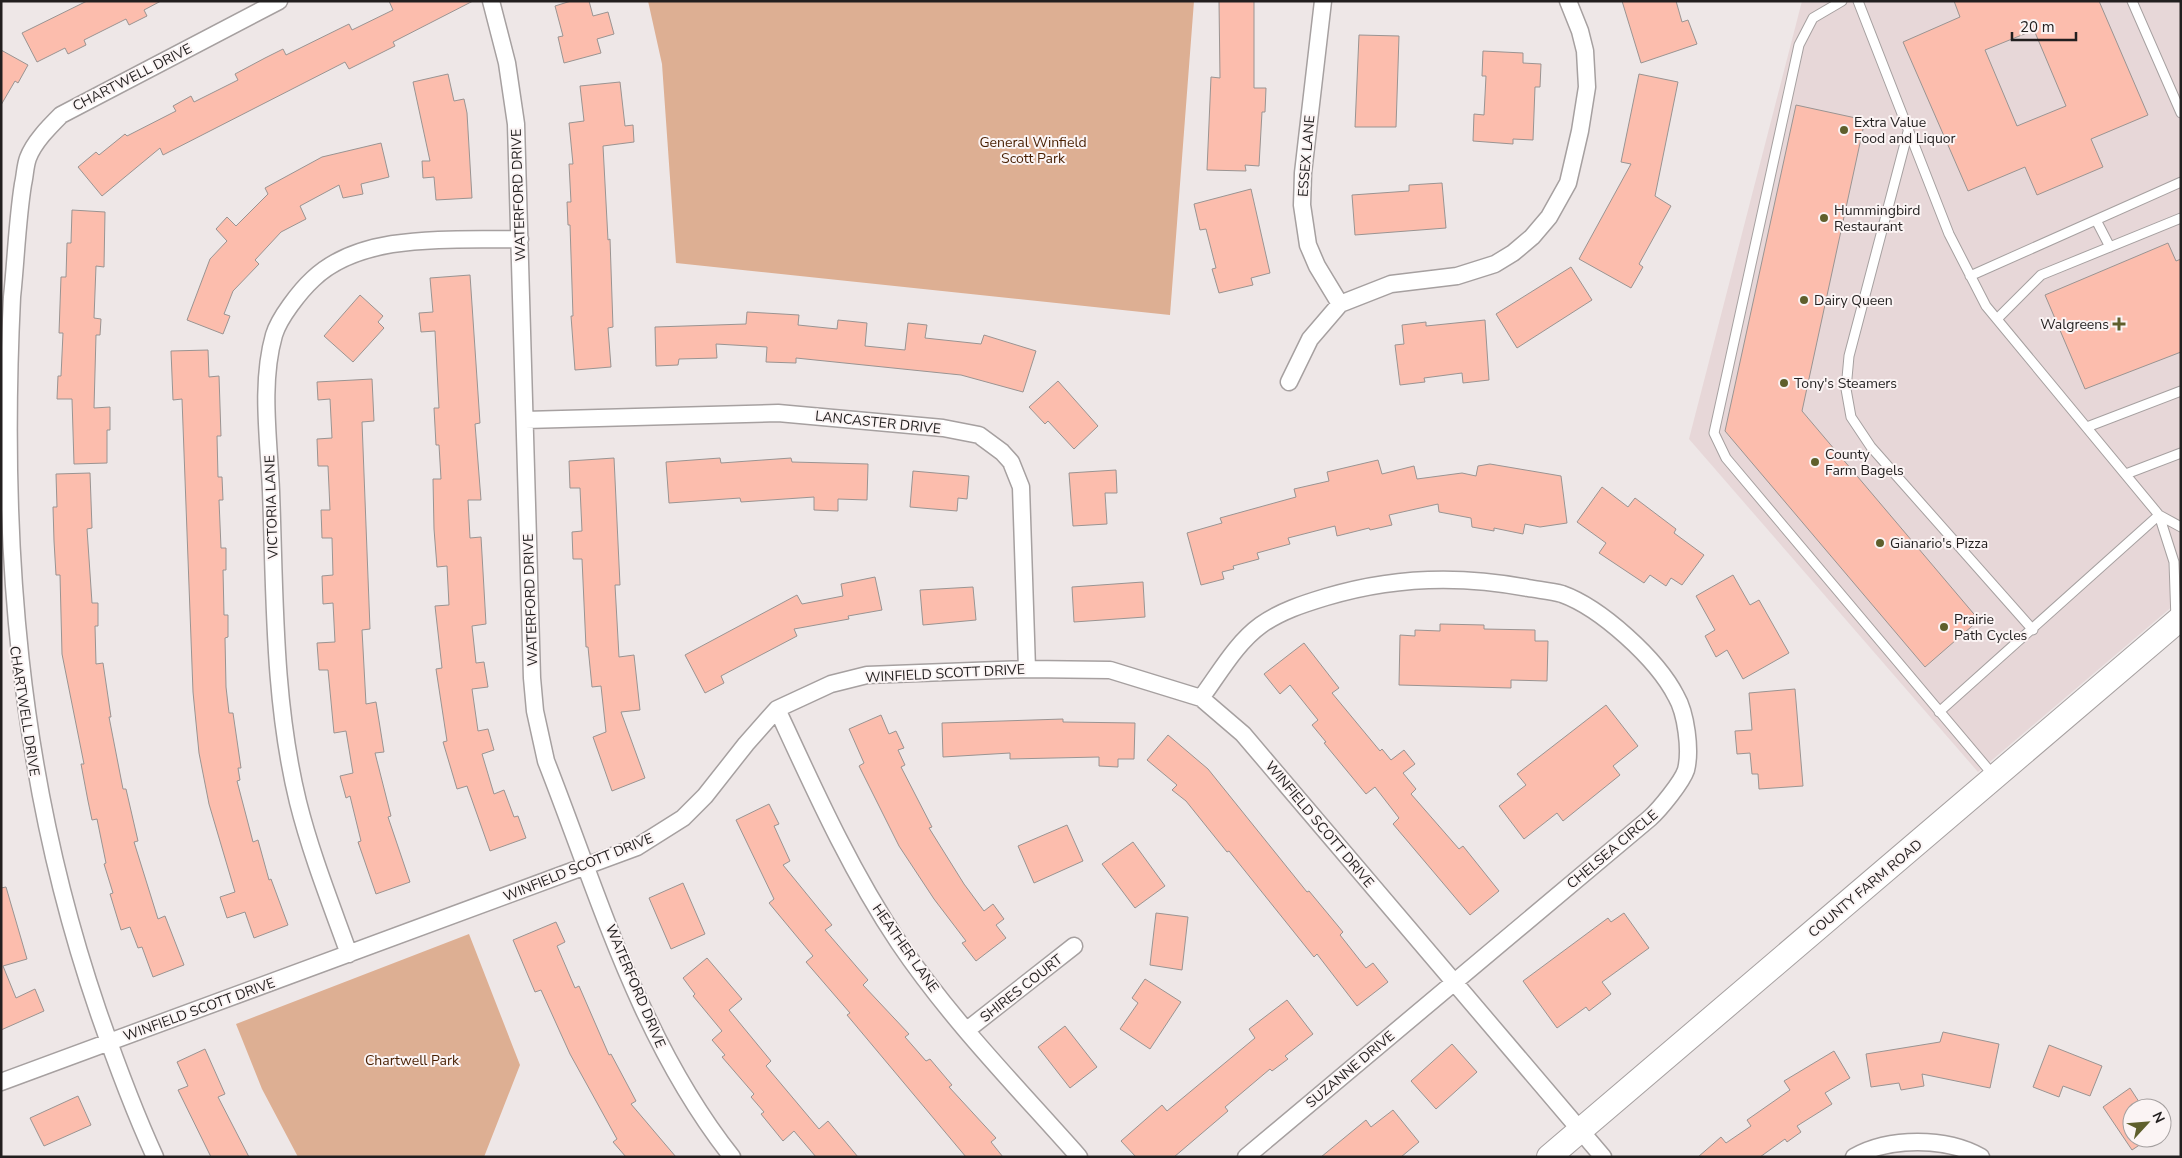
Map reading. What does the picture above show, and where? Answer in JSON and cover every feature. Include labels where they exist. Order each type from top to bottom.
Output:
[{"type":"main road","name":"COUNTY FARM ROAD","points":[[1549,1157],[2178,620]]},
{"type":"street","name":"CHARTWELL DRIVE","points":[[155,1157],[109,1043],[77,948],[58,883],[28,745],[11,614],[2,476],[9,339],[22,196],[28,158],[44,132],[61,115],[279,1]]},
{"type":"street","name":"WATERFORD DRIVE","points":[[491,1],[508,63],[516,124],[535,711],[546,761],[628,976],[659,1044],[694,1105],[732,1157]]},
{"type":"street","name":"ESSEX LANE","points":[[1323,1],[1311,97],[1302,205],[1308,245],[1317,266],[1340,304]]},
{"type":"street","points":[[1289,382],[1310,339],[1340,304],[1391,284],[1457,276],[1486,267],[1513,253],[1532,237],[1549,217],[1568,183],[1580,131],[1587,87],[1582,38],[1568,1]]},
{"type":"street","name":"VICTORIA LANE","points":[[349,954],[317,864],[298,803],[280,703],[267,396],[274,334],[297,296],[313,278],[331,264],[356,252],[394,242],[520,239]]},
{"type":"street","name":"LANCASTER DRIVE","points":[[525,420],[778,413],[943,428],[980,435],[1002,452],[1011,462],[1021,487],[1027,669]]},
{"type":"street","name":"CHELSEA CIRCLE","points":[[1201,698],[1248,637],[1275,616],[1296,606],[1350,590],[1392,582],[1442,579],[1508,584],[1562,594],[1601,616],[1639,648],[1668,683],[1684,715],[1687,729],[1686,770],[1662,806],[1650,818],[1454,981]]},
{"type":"street","name":"WINFIELD SCOTT DRIVE","points":[[1,1082],[637,847],[683,818],[705,796],[746,744],[777,710],[831,684],[867,675],[1027,669],[1110,670],[1201,698],[1244,734],[1602,1157]]},
{"type":"street","name":"HEATHER LANE","points":[[777,710],[862,884],[899,943],[967,1030],[1079,1157]]},
{"type":"street","name":"SHIRES COURT","points":[[967,1030],[1074,946]]},
{"type":"street","name":"SUZANNE DRIVE","points":[[1246,1157],[1454,981]]},
{"type":"street","points":[[1854,1157],[1866,1150],[1899,1143],[1934,1143],[1975,1153]]},
{"type":"lane","points":[[1842,1],[1813,18],[1799,45],[1714,433],[1726,458],[1995,777]]},
{"type":"lane","points":[[1858,1],[1949,234],[1986,306],[2159,515],[2174,562],[2178,620]]},
{"type":"lane","points":[[2132,1],[2181,113]]},
{"type":"lane","points":[[1909,128],[1850,356],[1846,390],[1851,417],[1871,447],[2033,630]]},
{"type":"lane","points":[[1970,276],[2181,182]]},
{"type":"lane","points":[[1997,319],[2041,275],[2181,218]]},
{"type":"lane","points":[[2096,220],[2110,247]]},
{"type":"lane","points":[[2087,427],[2181,391]]},
{"type":"lane","points":[[2126,474],[2181,453]]},
{"type":"lane","points":[[1940,712],[2159,515]]},
{"type":"lane","points":[[2159,515],[2181,527]]},
{"type":"shaded area","points":[[1802,1],[2181,1],[2181,599],[1978,772],[1689,439]]},
{"type":"green space","name":"General Winfield Scott Park","points":[[648,1],[1194,1],[1170,315],[676,263],[662,64]]},
{"type":"green space","name":"Chartwell Park","points":[[469,934],[520,1065],[484,1157],[298,1157],[262,1089],[236,1024]]},
{"type":"building","points":[[87,1],[161,1],[144,10],[147,16],[129,25],[126,19],[84,40],[86,45],[68,54],[65,48],[37,62],[22,33]]},
{"type":"building","points":[[389,1],[473,1],[393,42],[395,46],[349,69],[345,62],[163,155],[160,148],[102,196],[78,167],[96,152],[99,155],[125,134],[127,136],[176,111],[173,106],[191,96],[194,102],[238,80],[235,74],[283,49],[286,55],[349,24],[352,30],[393,10]]},
{"type":"building","points":[[571,1],[589,1],[593,16],[608,12],[614,34],[597,39],[601,53],[564,63],[558,37],[563,36],[555,6]]},
{"type":"building","points":[[1219,1],[1254,1],[1254,88],[1266,88],[1265,112],[1262,112],[1259,166],[1245,165],[1246,171],[1207,170],[1211,77],[1220,78]]},
{"type":"building","points":[[1622,1],[1676,1],[1682,22],[1688,20],[1697,44],[1641,63]]},
{"type":"building","points":[[1954,1],[2099,1],[2148,115],[2091,139],[2103,167],[2037,195],[2025,167],[1968,191],[1903,42],[1960,17]],"holes":[[[2034,30],[2066,106],[2017,126],[1985,50]]]},
{"type":"building","points":[[1359,35],[1399,36],[1396,127],[1355,127]]},
{"type":"building","points":[[1,50],[28,65],[18,83],[15,81],[1,105]]},
{"type":"building","points":[[1483,51],[1523,53],[1523,63],[1541,64],[1540,87],[1535,87],[1533,140],[1513,139],[1513,144],[1473,141],[1474,114],[1484,115],[1486,76],[1482,76]]},
{"type":"building","points":[[448,74],[454,101],[464,99],[467,113],[472,198],[436,200],[434,177],[423,178],[422,161],[430,161],[413,82]]},
{"type":"building","points":[[1639,74],[1678,82],[1655,196],[1671,206],[1639,264],[1643,267],[1631,288],[1579,259],[1631,164],[1621,162]]},
{"type":"building","points":[[620,82],[625,126],[633,125],[634,142],[603,146],[608,240],[610,239],[613,327],[608,328],[611,367],[575,370],[571,316],[573,316],[570,225],[568,225],[567,202],[571,202],[569,164],[573,164],[569,123],[584,121],[580,86]]},
{"type":"building","points":[[1796,105],[1865,120],[1802,411],[1979,620],[1925,667],[1725,431]]},
{"type":"building","points":[[381,143],[389,177],[361,184],[363,194],[343,198],[339,185],[300,206],[306,219],[281,232],[255,260],[259,264],[233,291],[224,314],[230,316],[223,334],[187,320],[210,259],[227,241],[216,229],[227,217],[236,226],[268,194],[265,188],[322,157]]},
{"type":"building","points":[[1442,183],[1446,228],[1355,235],[1352,195],[1409,191],[1409,185]]},
{"type":"building","points":[[1251,189],[1270,273],[1251,278],[1253,285],[1219,293],[1212,269],[1216,268],[1206,229],[1200,230],[1194,204]]},
{"type":"building","points":[[72,210],[105,212],[104,267],[96,266],[94,318],[101,319],[100,335],[96,335],[94,408],[110,407],[110,430],[107,430],[107,463],[74,464],[72,399],[57,399],[58,376],[61,376],[63,333],[59,333],[61,277],[66,277],[67,243],[71,243]]},
{"type":"building","name":"Walgreens","points":[[2168,243],[2176,261],[2181,259],[2181,352],[2085,389],[2045,295]]},
{"type":"building","points":[[1571,267],[1592,300],[1517,348],[1496,314]]},
{"type":"building","points":[[470,275],[480,423],[475,424],[481,500],[468,500],[470,538],[481,537],[486,624],[472,626],[476,663],[484,662],[488,687],[472,689],[478,731],[488,729],[494,750],[482,754],[494,794],[504,790],[514,817],[518,816],[526,838],[490,851],[467,786],[457,789],[443,742],[447,741],[436,669],[442,668],[435,606],[449,605],[447,566],[437,567],[434,529],[433,479],[441,479],[439,445],[436,445],[434,408],[439,408],[435,331],[421,332],[419,313],[433,312],[430,278]]},
{"type":"building","points":[[360,295],[383,316],[378,322],[384,328],[353,362],[324,336]]},
{"type":"building","points":[[747,312],[799,315],[798,325],[837,329],[838,320],[867,323],[865,346],[905,350],[908,323],[927,325],[925,338],[981,344],[984,335],[1036,351],[1023,392],[961,375],[796,358],[796,363],[766,362],[767,347],[716,344],[717,358],[679,359],[678,365],[656,366],[655,327],[746,324]]},
{"type":"building","points":[[1485,320],[1489,380],[1463,383],[1462,373],[1424,378],[1425,382],[1400,385],[1395,345],[1404,344],[1402,325],[1426,322],[1426,326]]},
{"type":"building","points":[[208,350],[209,377],[219,376],[221,436],[217,436],[218,477],[222,477],[223,500],[219,500],[221,548],[226,548],[226,570],[223,570],[224,615],[228,615],[228,637],[225,638],[226,687],[229,713],[233,713],[241,768],[238,768],[240,780],[237,781],[253,842],[258,840],[269,880],[271,879],[288,925],[254,938],[245,912],[227,918],[220,897],[235,892],[209,804],[199,753],[193,692],[182,399],[173,400],[171,351]]},
{"type":"building","points":[[372,379],[374,421],[362,422],[370,629],[362,630],[366,704],[376,702],[384,752],[375,753],[391,816],[388,817],[410,882],[376,894],[358,842],[361,841],[350,796],[346,798],[340,776],[353,773],[346,731],[334,733],[328,670],[319,670],[317,643],[335,642],[333,603],[323,604],[322,576],[333,575],[332,538],[322,538],[321,510],[330,510],[328,466],[318,466],[317,439],[332,438],[330,399],[318,400],[317,382]]},
{"type":"building","points":[[1058,381],[1098,426],[1074,449],[1048,421],[1045,424],[1029,407]]},
{"type":"building","points":[[614,458],[620,585],[615,585],[619,657],[634,655],[640,710],[621,712],[645,778],[612,791],[593,737],[606,732],[601,686],[592,687],[588,647],[586,647],[582,559],[573,559],[572,532],[582,531],[580,488],[570,488],[569,461]]},
{"type":"building","points":[[720,458],[721,463],[791,458],[792,462],[868,464],[867,500],[838,499],[838,511],[814,510],[814,497],[741,502],[740,498],[669,503],[666,462]]},
{"type":"building","points":[[1378,460],[1382,474],[1414,466],[1417,479],[1462,473],[1476,476],[1478,466],[1490,464],[1561,476],[1567,523],[1540,527],[1525,524],[1523,534],[1494,528],[1494,531],[1472,527],[1471,518],[1439,512],[1438,504],[1389,515],[1392,525],[1370,530],[1369,528],[1337,536],[1335,526],[1288,538],[1290,544],[1257,553],[1259,559],[1233,566],[1234,569],[1222,572],[1224,579],[1201,585],[1187,533],[1222,523],[1220,518],[1296,497],[1294,489],[1329,481],[1327,472]]},
{"type":"building","points":[[1116,470],[1117,493],[1105,493],[1107,524],[1073,526],[1069,473]]},
{"type":"building","points":[[913,471],[969,476],[967,499],[958,498],[957,511],[910,507]]},
{"type":"building","points":[[90,473],[92,528],[87,529],[92,603],[98,603],[98,626],[95,626],[96,664],[103,663],[111,717],[109,717],[123,789],[126,789],[138,841],[134,842],[158,919],[165,916],[184,965],[153,977],[142,947],[138,948],[130,927],[121,930],[110,894],[113,893],[104,864],[106,863],[97,819],[92,820],[88,801],[81,764],[84,764],[62,654],[60,575],[56,575],[54,541],[53,507],[57,507],[56,474]]},
{"type":"building","points":[[1602,487],[1628,507],[1635,498],[1676,529],[1674,533],[1704,555],[1682,585],[1671,578],[1666,586],[1650,575],[1644,583],[1599,553],[1606,543],[1577,522]]},
{"type":"building","points":[[1733,575],[1750,605],[1759,600],[1789,653],[1743,679],[1727,650],[1716,657],[1705,636],[1715,630],[1696,596]]},
{"type":"building","points":[[875,577],[882,610],[848,616],[849,619],[794,629],[797,636],[721,676],[724,683],[705,693],[685,655],[797,595],[802,604],[843,596],[841,584]]},
{"type":"building","points":[[1143,582],[1145,617],[1074,622],[1072,587]]},
{"type":"building","points":[[973,587],[976,620],[923,625],[920,590]]},
{"type":"building","points":[[1440,624],[1484,625],[1484,629],[1535,630],[1535,641],[1548,641],[1547,681],[1511,680],[1511,688],[1399,685],[1400,635],[1415,636],[1415,630],[1440,631]]},
{"type":"building","points":[[1304,643],[1339,688],[1332,693],[1380,751],[1382,749],[1391,760],[1404,750],[1415,764],[1403,773],[1416,789],[1411,794],[1459,849],[1463,846],[1499,891],[1470,915],[1393,824],[1399,818],[1375,787],[1366,794],[1324,743],[1326,742],[1312,725],[1318,720],[1290,685],[1280,694],[1264,674]]},
{"type":"building","points":[[1795,689],[1803,786],[1759,789],[1758,774],[1752,774],[1750,753],[1737,754],[1735,731],[1752,730],[1749,693]]},
{"type":"building","points":[[1606,705],[1638,746],[1613,766],[1620,775],[1563,821],[1557,813],[1524,839],[1499,806],[1526,785],[1517,774]]},
{"type":"building","points":[[881,715],[889,734],[896,731],[904,748],[898,750],[905,765],[901,767],[932,827],[929,828],[964,884],[984,911],[993,904],[1004,919],[996,925],[1006,938],[976,961],[962,943],[966,941],[934,899],[899,846],[859,766],[864,763],[849,729]]},
{"type":"building","points":[[1063,719],[1063,722],[1135,723],[1134,759],[1118,759],[1118,767],[1099,766],[1099,757],[1010,759],[1010,753],[943,757],[942,723]]},
{"type":"building","points":[[1168,735],[1208,769],[1307,892],[1309,891],[1343,932],[1340,935],[1366,968],[1373,963],[1388,982],[1357,1006],[1317,954],[1314,957],[1229,851],[1227,852],[1186,801],[1172,790],[1177,785],[1147,760]]},
{"type":"building","points":[[769,804],[779,824],[774,826],[790,861],[783,865],[832,925],[825,930],[868,980],[863,985],[909,1034],[905,1037],[926,1061],[930,1059],[952,1085],[949,1087],[996,1138],[991,1142],[1003,1157],[966,1157],[847,1015],[850,1013],[806,962],[813,956],[769,903],[774,899],[736,820]]},
{"type":"building","points":[[1067,825],[1083,861],[1034,883],[1018,846]]},
{"type":"building","points":[[1133,842],[1165,886],[1135,908],[1102,864]]},
{"type":"building","points":[[683,883],[705,934],[671,949],[649,898]]},
{"type":"building","points":[[6,887],[27,959],[3,966],[16,998],[35,989],[44,1011],[1,1030],[1,888]]},
{"type":"building","points":[[1156,913],[1188,917],[1182,970],[1150,965]]},
{"type":"building","points":[[1624,913],[1649,948],[1602,982],[1611,994],[1589,1011],[1586,1007],[1557,1028],[1523,981],[1608,918],[1611,922]]},
{"type":"building","points":[[556,922],[565,942],[557,946],[575,988],[579,986],[609,1055],[611,1054],[636,1101],[631,1104],[676,1157],[626,1157],[613,1142],[617,1139],[570,1054],[541,990],[535,992],[513,940]]},
{"type":"building","points":[[707,958],[742,999],[729,1010],[771,1061],[766,1066],[819,1129],[828,1121],[858,1157],[816,1157],[794,1131],[783,1141],[761,1114],[764,1112],[751,1097],[754,1094],[722,1057],[725,1055],[712,1040],[722,1031],[693,996],[695,994],[683,978]]},
{"type":"building","points":[[1145,979],[1181,1002],[1150,1049],[1120,1029],[1138,1003],[1132,998]]},
{"type":"building","points":[[1287,1000],[1313,1034],[1285,1056],[1288,1059],[1272,1071],[1270,1069],[1225,1107],[1228,1111],[1174,1157],[1136,1157],[1121,1141],[1162,1105],[1167,1111],[1255,1038],[1249,1029]]},
{"type":"building","points":[[1065,1026],[1097,1067],[1070,1088],[1038,1047]]},
{"type":"building","points":[[1943,1032],[1999,1044],[1990,1088],[1922,1074],[1924,1086],[1901,1090],[1899,1083],[1871,1087],[1866,1054],[1940,1042]]},
{"type":"building","points":[[1452,1044],[1477,1072],[1436,1109],[1411,1081]]},
{"type":"building","points":[[2049,1045],[2102,1066],[2090,1096],[2063,1086],[2059,1097],[2033,1087]]},
{"type":"building","points":[[205,1049],[225,1094],[218,1097],[249,1157],[211,1157],[178,1090],[188,1086],[177,1062]]},
{"type":"building","points":[[1834,1051],[1850,1078],[1825,1093],[1832,1104],[1797,1126],[1801,1132],[1787,1142],[1785,1139],[1760,1157],[1698,1157],[1721,1137],[1726,1143],[1751,1126],[1747,1120],[1790,1090],[1784,1081]]},
{"type":"building","points":[[2130,1088],[2136,1098],[2122,1098],[2122,1135],[2103,1107]]},
{"type":"building","points":[[78,1096],[91,1125],[44,1146],[30,1118]]},
{"type":"building","points":[[1393,1110],[1419,1142],[1401,1157],[1321,1157],[1366,1120],[1371,1127]]},
{"type":"place","name":"Extra Value Food and Liquor","points":[[1844,130]]},
{"type":"place","name":"Hummingbird Restaurant","points":[[1824,218]]},
{"type":"place","name":"Dairy Queen","points":[[1804,300]]},
{"type":"place","name":"Walgreens","points":[[2119,324]]},
{"type":"place","name":"Tony's Steamers","points":[[1784,383]]},
{"type":"place","name":"County Farm Bagels","points":[[1815,462]]},
{"type":"place","name":"Gianario's Pizza","points":[[1880,543]]},
{"type":"place","name":"Prairie Path Cycles","points":[[1944,627]]}]
